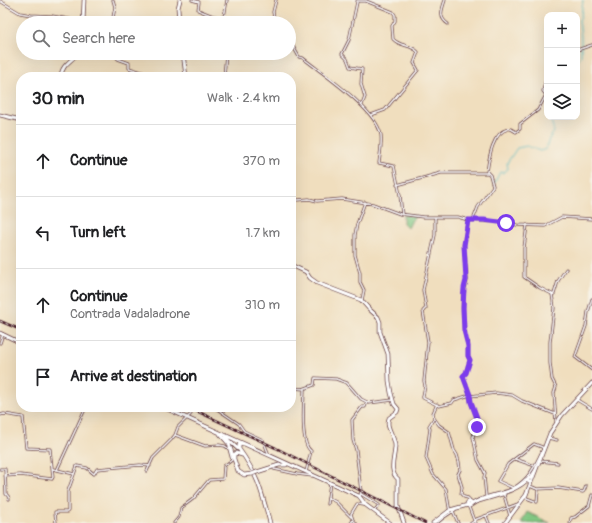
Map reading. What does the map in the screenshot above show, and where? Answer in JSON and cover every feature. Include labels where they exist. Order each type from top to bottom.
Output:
[{"type":"main road","points":[[83,16],[84,0]]},
{"type":"main road","points":[[179,16],[178,8],[180,0]]},
{"type":"main road","points":[[61,72],[71,60]]},
{"type":"main road","points":[[184,60],[185,72]]},
{"type":"main road","points":[[0,115],[16,119]]},
{"type":"main road","points":[[296,267],[306,272],[310,278],[318,283],[362,300],[380,321],[380,332],[388,354],[389,381],[392,400],[398,411],[389,418],[388,426],[395,447],[393,472],[394,476],[398,479],[398,506],[404,523]]},
{"type":"main road","points":[[2,334],[16,341]]},
{"type":"main road","points":[[433,523],[451,511],[510,491],[528,481],[556,424],[562,415],[592,383]]},
{"type":"main road","points":[[173,412],[220,434],[243,455]]},
{"type":"main road","points":[[212,430],[269,455],[279,460],[281,464]]},
{"type":"main road","points":[[220,434],[229,444],[233,460],[240,473],[247,475],[274,468],[281,464],[290,465],[361,496],[365,504],[390,523]]},
{"type":"main road","points":[[243,444],[238,446],[258,480],[270,523]]},
{"type":"main road","points":[[233,460],[236,453],[243,455]]},
{"type":"main road","points":[[506,522],[524,498],[528,481],[539,461]]},
{"type":"street","points":[[113,16],[115,7],[114,0]]},
{"type":"street","points":[[175,0],[180,0]]},
{"type":"street","points":[[192,0],[199,2],[199,10],[212,16]]},
{"type":"street","points":[[224,16],[227,0]]},
{"type":"street","points":[[274,16],[273,12],[276,0]]},
{"type":"street","points":[[362,105],[365,97],[361,84],[362,69],[350,67],[347,59],[342,54],[349,40],[357,0],[366,1],[384,10],[392,12],[395,16],[395,21],[392,26],[393,39],[399,44],[410,46],[418,52],[414,63],[418,70],[385,110],[371,115]]},
{"type":"street","points":[[445,0],[441,14],[442,19],[448,24]]},
{"type":"street","points":[[0,1],[20,13],[50,16]]},
{"type":"street","points":[[580,49],[592,45]]},
{"type":"street","points":[[296,51],[299,57],[303,58],[362,105],[371,115],[381,136],[379,163],[394,166],[400,195],[402,215]]},
{"type":"street","points":[[121,60],[129,63],[129,68],[142,72]]},
{"type":"street","points":[[224,72],[225,60]]},
{"type":"street","points":[[473,220],[478,207],[493,186],[490,175],[487,172],[495,138],[508,129],[512,129],[516,132],[520,129],[520,124],[538,110],[546,95],[543,90],[545,84]]},
{"type":"street","points":[[397,185],[441,174],[487,172]]},
{"type":"street","points":[[296,199],[309,199],[317,201],[339,198],[365,202],[402,215],[458,217],[468,220],[517,225],[545,226],[562,217],[592,219]]},
{"type":"street","points":[[362,300],[364,290],[360,282],[360,273],[355,255],[357,224],[365,202]]},
{"type":"street","points":[[435,217],[435,235],[423,290],[426,308],[423,310],[424,326],[428,342],[425,390],[423,398],[440,406],[452,403],[454,400],[470,396],[490,395],[496,393],[512,395],[522,401],[555,414]]},
{"type":"street","points":[[468,220],[464,245],[466,280],[463,308],[464,330],[470,360],[466,373],[463,376],[477,421],[477,430],[473,437],[479,464],[485,473],[486,496]]},
{"type":"street","points":[[527,225],[524,248],[524,277],[540,288],[550,292],[552,295],[554,308],[550,342],[550,362],[552,379],[556,387],[554,394],[556,424]]},
{"type":"street","points":[[552,295],[554,294],[562,273],[566,269]]},
{"type":"street","points":[[592,299],[586,326],[575,357],[592,370]]},
{"type":"street","points":[[0,343],[2,334]]},
{"type":"street","points":[[296,388],[303,389],[314,385],[315,378],[338,380],[348,383],[361,399],[367,402],[372,403],[382,400],[392,400]]},
{"type":"street","points":[[303,389],[303,432],[308,449],[312,451],[306,472]]},
{"type":"street","points":[[577,400],[592,409]]},
{"type":"street","points":[[367,402],[365,407],[362,407],[353,418],[353,440],[357,457],[361,496],[380,505],[374,511]]},
{"type":"street","points":[[437,404],[433,413],[434,418],[448,432],[459,462],[460,470],[458,474],[462,487],[461,494],[467,498],[475,522]]},
{"type":"street","points":[[57,470],[84,412]]},
{"type":"street","points":[[221,412],[239,424],[244,431],[263,440],[269,455]]},
{"type":"street","points":[[0,415],[3,414],[23,417],[27,449]]},
{"type":"street","points":[[147,471],[153,457],[171,440],[178,427],[187,418]]},
{"type":"street","points":[[434,418],[429,426],[430,429],[426,458],[434,475],[446,489],[451,511],[458,523]]},
{"type":"street","points":[[174,523],[179,517],[181,508],[192,500],[209,480],[223,479],[224,466],[233,460],[229,449],[225,446],[205,446],[175,435]]},
{"type":"street","points":[[548,438],[557,440]]},
{"type":"street","points":[[515,458],[535,468],[543,449],[542,447],[533,444],[515,458],[507,465],[498,481],[513,488],[528,481],[538,489],[558,488],[583,492],[586,486]]},
{"type":"street","points":[[5,476],[20,475],[52,479],[53,469],[50,449],[22,449]]},
{"type":"street","points":[[539,461],[558,463]]},
{"type":"street","points":[[56,523],[55,512],[68,511],[68,491],[77,466],[87,468],[94,474],[97,469],[140,465],[150,466]]},
{"type":"street","points":[[274,468],[297,474],[313,476]]},
{"type":"street","points":[[0,469],[4,469],[6,494],[9,499]]},
{"type":"street","points":[[53,469],[75,474]]},
{"type":"street","points":[[327,504],[330,483]]},
{"type":"street","points":[[524,498],[537,502],[538,489]]},
{"type":"street","points":[[469,504],[505,495],[510,517]]},
{"type":"street","points":[[570,523],[571,518],[575,517],[590,505],[592,495]]},
{"type":"street","points":[[486,496],[491,497]]},
{"type":"street","points":[[483,499],[486,496]]},
{"type":"street","points":[[328,498],[336,502],[356,523]]},
{"type":"street","points":[[351,523],[352,512],[357,504],[365,504]]},
{"type":"street","points":[[470,523],[520,504]]},
{"type":"street","points":[[437,523],[451,511]]},
{"type":"street","points":[[486,516],[489,523]]},
{"type":"green space","points":[[403,215],[416,216],[408,228],[403,223]]},
{"type":"green space","points":[[527,512],[550,523],[521,523]]},
{"type":"waterway","points":[[580,58],[581,37],[579,20],[583,0]]},
{"type":"waterway","points":[[494,184],[500,172],[503,173],[508,169],[507,163],[517,148],[527,146],[540,151],[546,149],[549,139],[554,132],[552,120]]},
{"type":"railway","points":[[0,321],[16,328]]},
{"type":"railway","points":[[199,412],[276,448],[425,523]]},
{"type":"route","points":[[477,427],[477,418],[463,376],[463,374],[466,373],[470,360],[463,327],[463,302],[466,280],[464,245],[468,220],[484,220],[506,223]]}]
